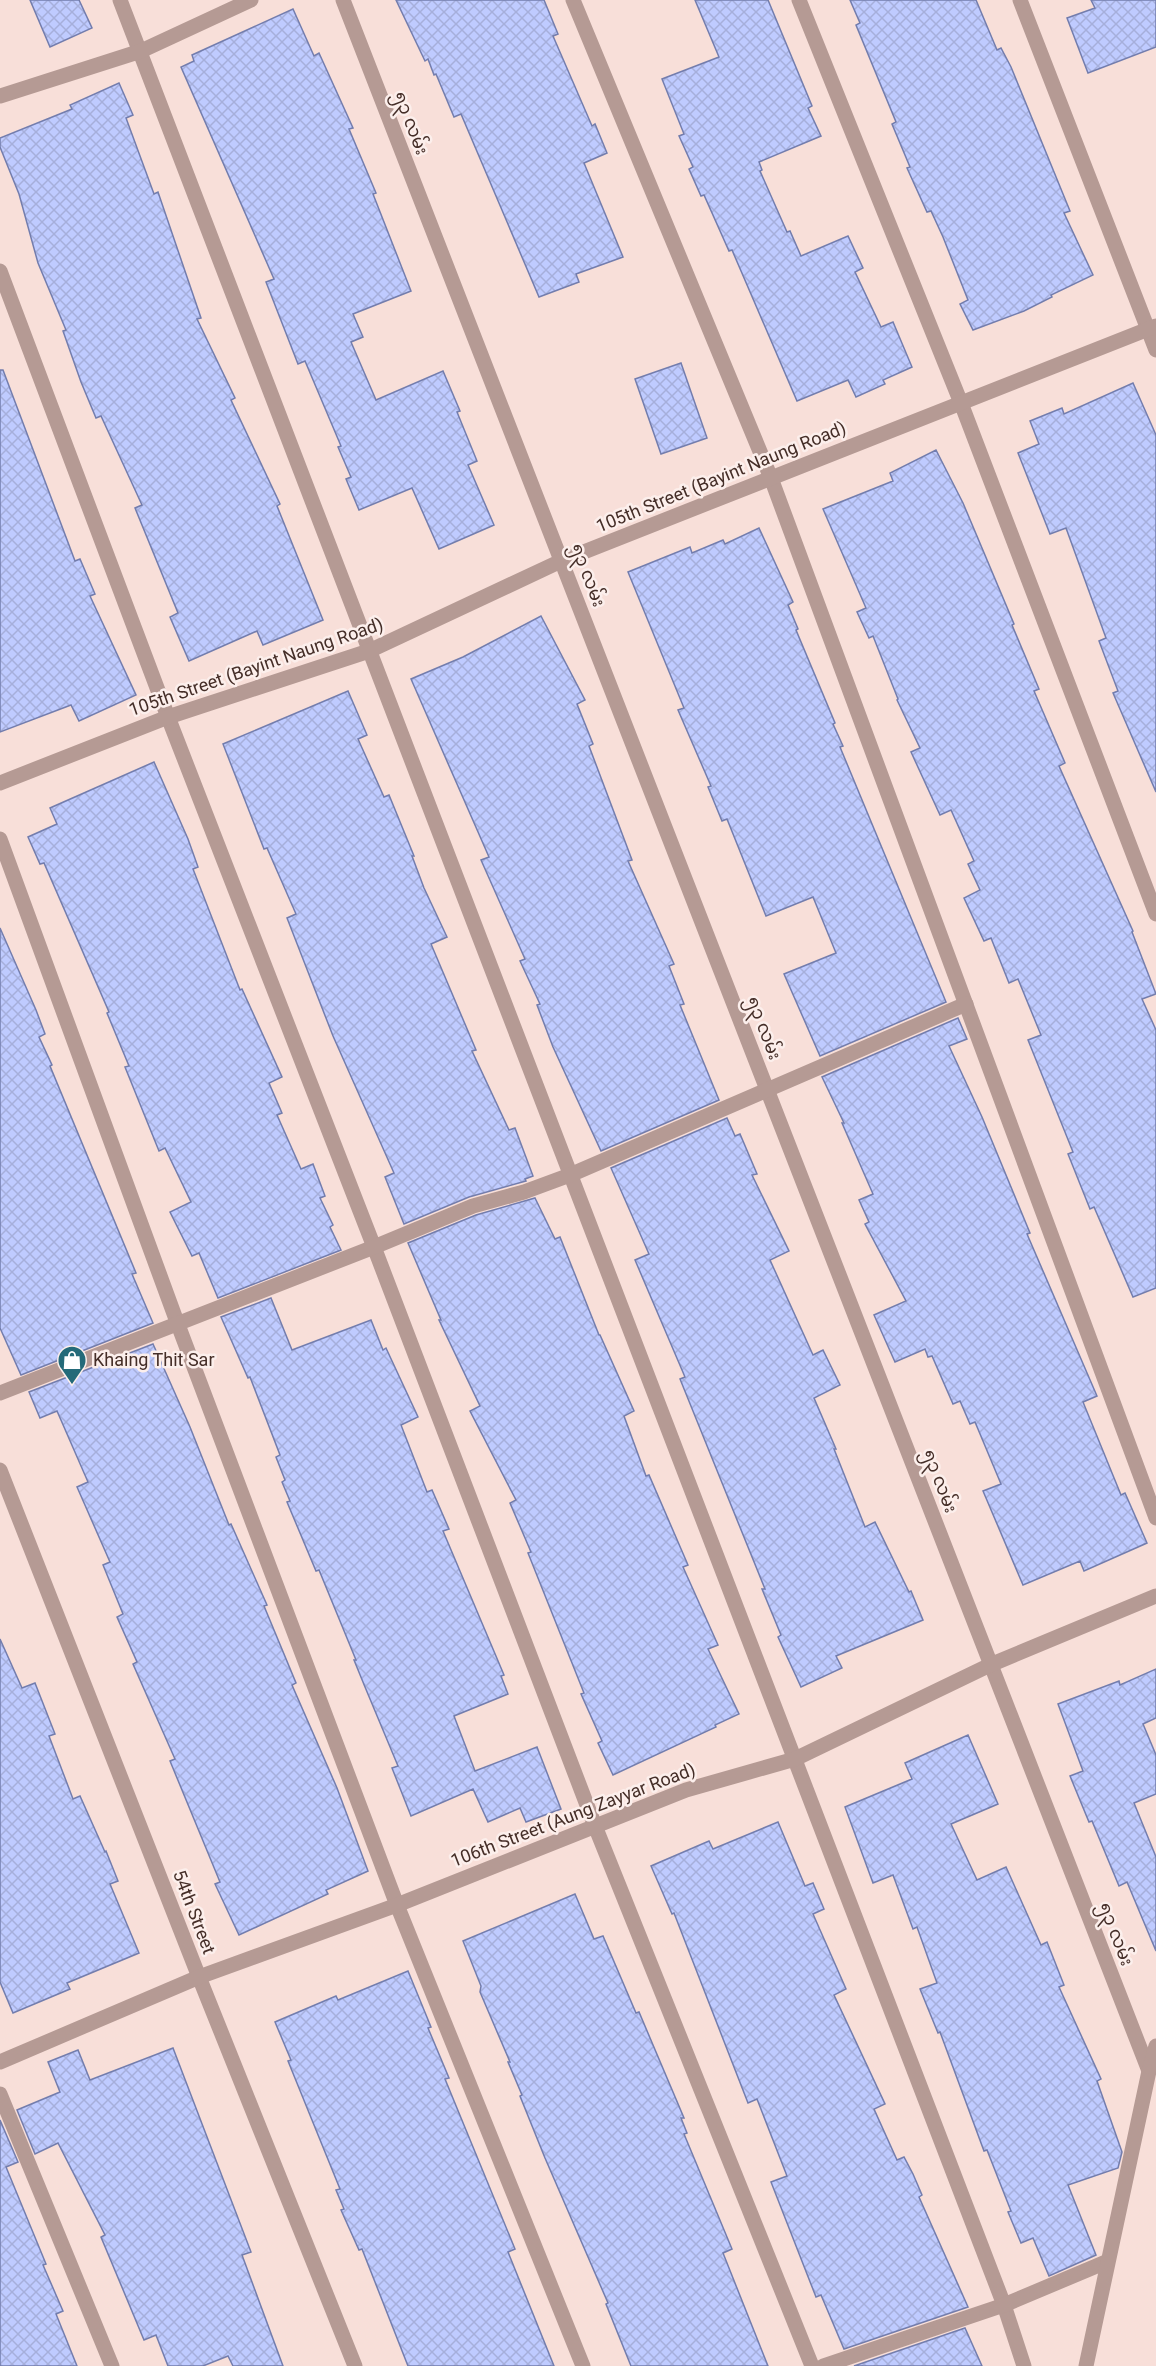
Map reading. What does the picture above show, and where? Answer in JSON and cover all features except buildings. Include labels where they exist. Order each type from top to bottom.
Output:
[{"type":"street","points":[[120,0],[1004,2306],[1024,2366]]},
{"type":"street","points":[[0,96],[141,51],[251,0]]},
{"type":"street","name":"၅၃ လမ်း","points":[[343,0],[1149,2071]]},
{"type":"street","points":[[573,0],[771,478],[1156,1518]]},
{"type":"street","points":[[799,0],[961,403],[1156,914]]},
{"type":"street","points":[[1020,0],[1152,327],[1156,350]]},
{"type":"street","points":[[0,271],[168,717],[374,1247],[595,1827],[812,2366]]},
{"type":"street","name":"105th Street (Bayint Naung Road)","points":[[0,783],[168,717],[369,651],[561,561],[1152,327]]},
{"type":"street","points":[[0,839],[177,1322],[397,1905],[583,2366]]},
{"type":"street","points":[[0,1393],[473,1206],[570,1176],[966,1004]]},
{"type":"street","name":"54th Street","points":[[0,1470],[355,2366]]},
{"type":"street","name":"106th Street (Aung Zayyar Road)","points":[[0,2062],[199,1977],[397,1905],[686,1790],[795,1759],[990,1665],[1156,1596]]},
{"type":"street","points":[[1086,2366],[1106,2262],[1156,2046]]},
{"type":"street","points":[[0,2094],[112,2366]]},
{"type":"street","points":[[823,2366],[1004,2306],[1106,2262]]},
{"type":"place","name":"Khaing Thit Sar","points":[[72,1386]]}]
